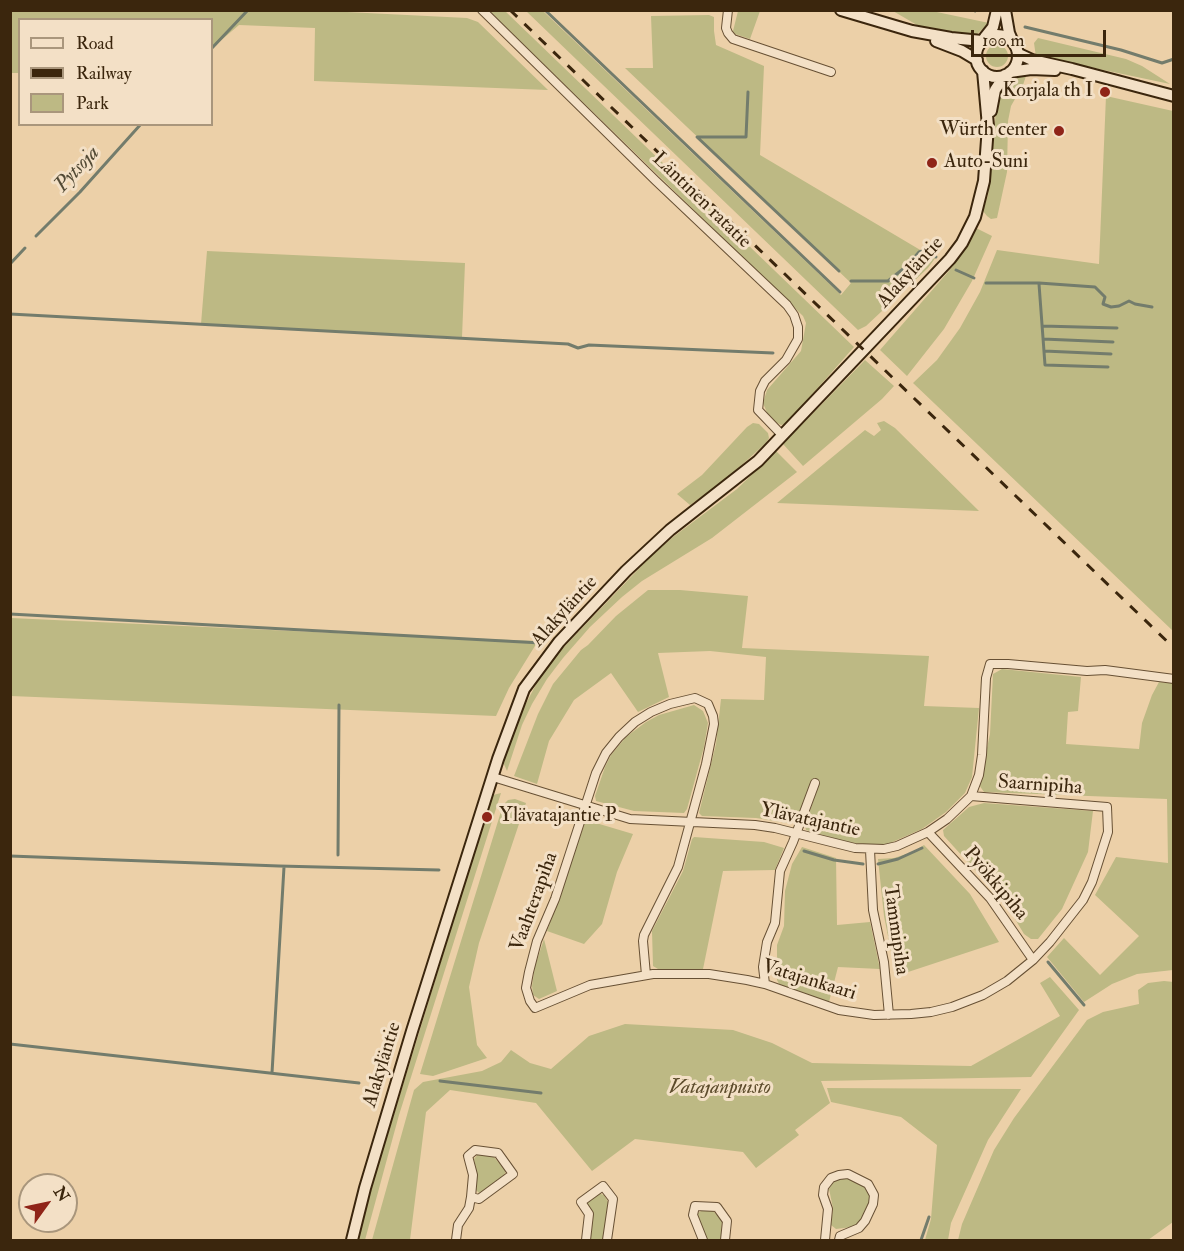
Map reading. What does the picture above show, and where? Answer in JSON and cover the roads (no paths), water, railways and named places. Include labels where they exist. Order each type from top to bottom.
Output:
[{"type":"street","name":"Läntinen ratatie","points":[[482,10],[656,181],[787,305],[798,327],[798,339],[786,360],[765,381],[760,391],[758,411],[782,435]]},
{"type":"street","points":[[728,10],[726,28],[733,39],[831,72]]},
{"type":"street","points":[[841,10],[912,31],[962,51],[977,60],[983,71],[993,76],[1031,69],[1082,72]]},
{"type":"street","points":[[977,60],[978,47],[993,27],[997,10]]},
{"type":"street","points":[[1005,10],[1009,33],[1018,54],[1018,61],[1008,74]]},
{"type":"street","points":[[912,31],[951,38],[983,40],[995,34],[1013,41]]},
{"type":"street","points":[[1018,54],[1032,60],[1173,96]]},
{"type":"street","name":"Alakyläntie","points":[[983,71],[988,126]]},
{"type":"street","name":"Alakyläntie","points":[[352,1240],[377,1145],[518,701],[532,677],[559,642],[656,542],[744,474],[932,280],[962,243],[975,217],[982,194],[988,126],[995,90],[1008,74]]},
{"type":"street","name":"Ylävatajantie","points":[[494,777],[630,819],[755,825],[870,850],[897,846],[928,832],[948,819],[971,796],[979,775],[986,678],[990,664],[1087,671],[1105,669],[1173,679]]},
{"type":"street","name":"Vaahterapiha","points":[[535,1008],[528,996],[526,981],[537,941],[555,899],[600,763],[612,744],[642,717],[661,707],[695,698],[708,704],[714,724],[706,764],[678,867],[644,935],[646,975]]},
{"type":"street","points":[[765,984],[763,967],[767,942],[775,923],[780,871],[815,783]]},
{"type":"street","name":"Saarnipiha","points":[[971,796],[1107,807]]},
{"type":"street","name":"Vatajankaari","points":[[535,1008],[590,986],[646,975],[709,974],[765,984],[839,1010],[860,1014],[889,1015],[931,1012],[972,999],[1007,981],[1033,960],[1083,900],[1092,882],[1108,832],[1107,807]]},
{"type":"street","name":"Pyökkipiha","points":[[928,832],[990,898],[1033,960]]},
{"type":"street","name":"Tammipiha","points":[[870,850],[873,910],[885,962],[889,1015]]},
{"type":"street","points":[[456,1240],[458,1226],[469,1208],[471,1197],[473,1175],[468,1156],[475,1150],[498,1153],[513,1174],[479,1199],[471,1197]]},
{"type":"street","points":[[848,1174],[873,1188],[873,1204],[859,1228],[840,1238],[826,1237],[828,1209],[823,1195],[824,1187],[831,1178],[848,1174]]},
{"type":"street","points":[[586,1240],[589,1214],[581,1202],[603,1186],[613,1198],[607,1240]]},
{"type":"street","points":[[703,1240],[693,1215],[695,1206],[717,1206],[727,1221],[725,1240]]},
{"type":"waterway","name":"Pytsoja","points":[[213,47],[248,10]]},
{"type":"waterway","points":[[545,10],[840,292]]},
{"type":"waterway","points":[[1025,27],[1121,50],[1162,63],[1174,59]]},
{"type":"waterway","points":[[748,92],[746,137],[697,137],[839,271]]},
{"type":"waterway","name":"Pytsoja","points":[[36,236],[80,192],[139,126]]},
{"type":"waterway","name":"Pytsoja","points":[[10,264],[25,248]]},
{"type":"waterway","points":[[851,281],[888,281],[908,265],[919,252],[922,251],[936,257]]},
{"type":"waterway","points":[[956,270],[974,278]]},
{"type":"waterway","points":[[986,283],[1039,283],[1095,287],[1105,297],[1103,304],[1111,307],[1129,301],[1152,307]]},
{"type":"waterway","points":[[1039,284],[1045,365],[1108,367]]},
{"type":"waterway","points":[[10,314],[568,344],[578,348],[589,345],[773,353]]},
{"type":"waterway","points":[[1042,326],[1117,328]]},
{"type":"waterway","points":[[1043,339],[1113,342]]},
{"type":"waterway","points":[[1044,351],[1111,354]]},
{"type":"waterway","points":[[10,614],[541,643]]},
{"type":"waterway","points":[[338,855],[339,705]]},
{"type":"waterway","points":[[878,864],[898,859],[922,848]]},
{"type":"waterway","points":[[804,851],[834,860],[863,864]]},
{"type":"waterway","points":[[10,856],[439,870]]},
{"type":"waterway","points":[[272,1073],[284,867]]},
{"type":"waterway","points":[[1048,962],[1084,1005]]},
{"type":"waterway","points":[[10,1044],[359,1083]]},
{"type":"waterway","points":[[440,1081],[541,1093]]},
{"type":"waterway","points":[[921,1240],[929,1217]]},
{"type":"railway","points":[[510,10],[1174,648]]},
{"type":"place","name":"Korjala th I","points":[[1105,92]]},
{"type":"place","name":"Würth center","points":[[1059,131]]},
{"type":"place","name":"Auto-Suni","points":[[932,163]]},
{"type":"place","name":"Ylävatajantie P","points":[[487,817]]},
{"type":"park label","name":"Vatajanpuisto","points":[[720,1089]]}]
